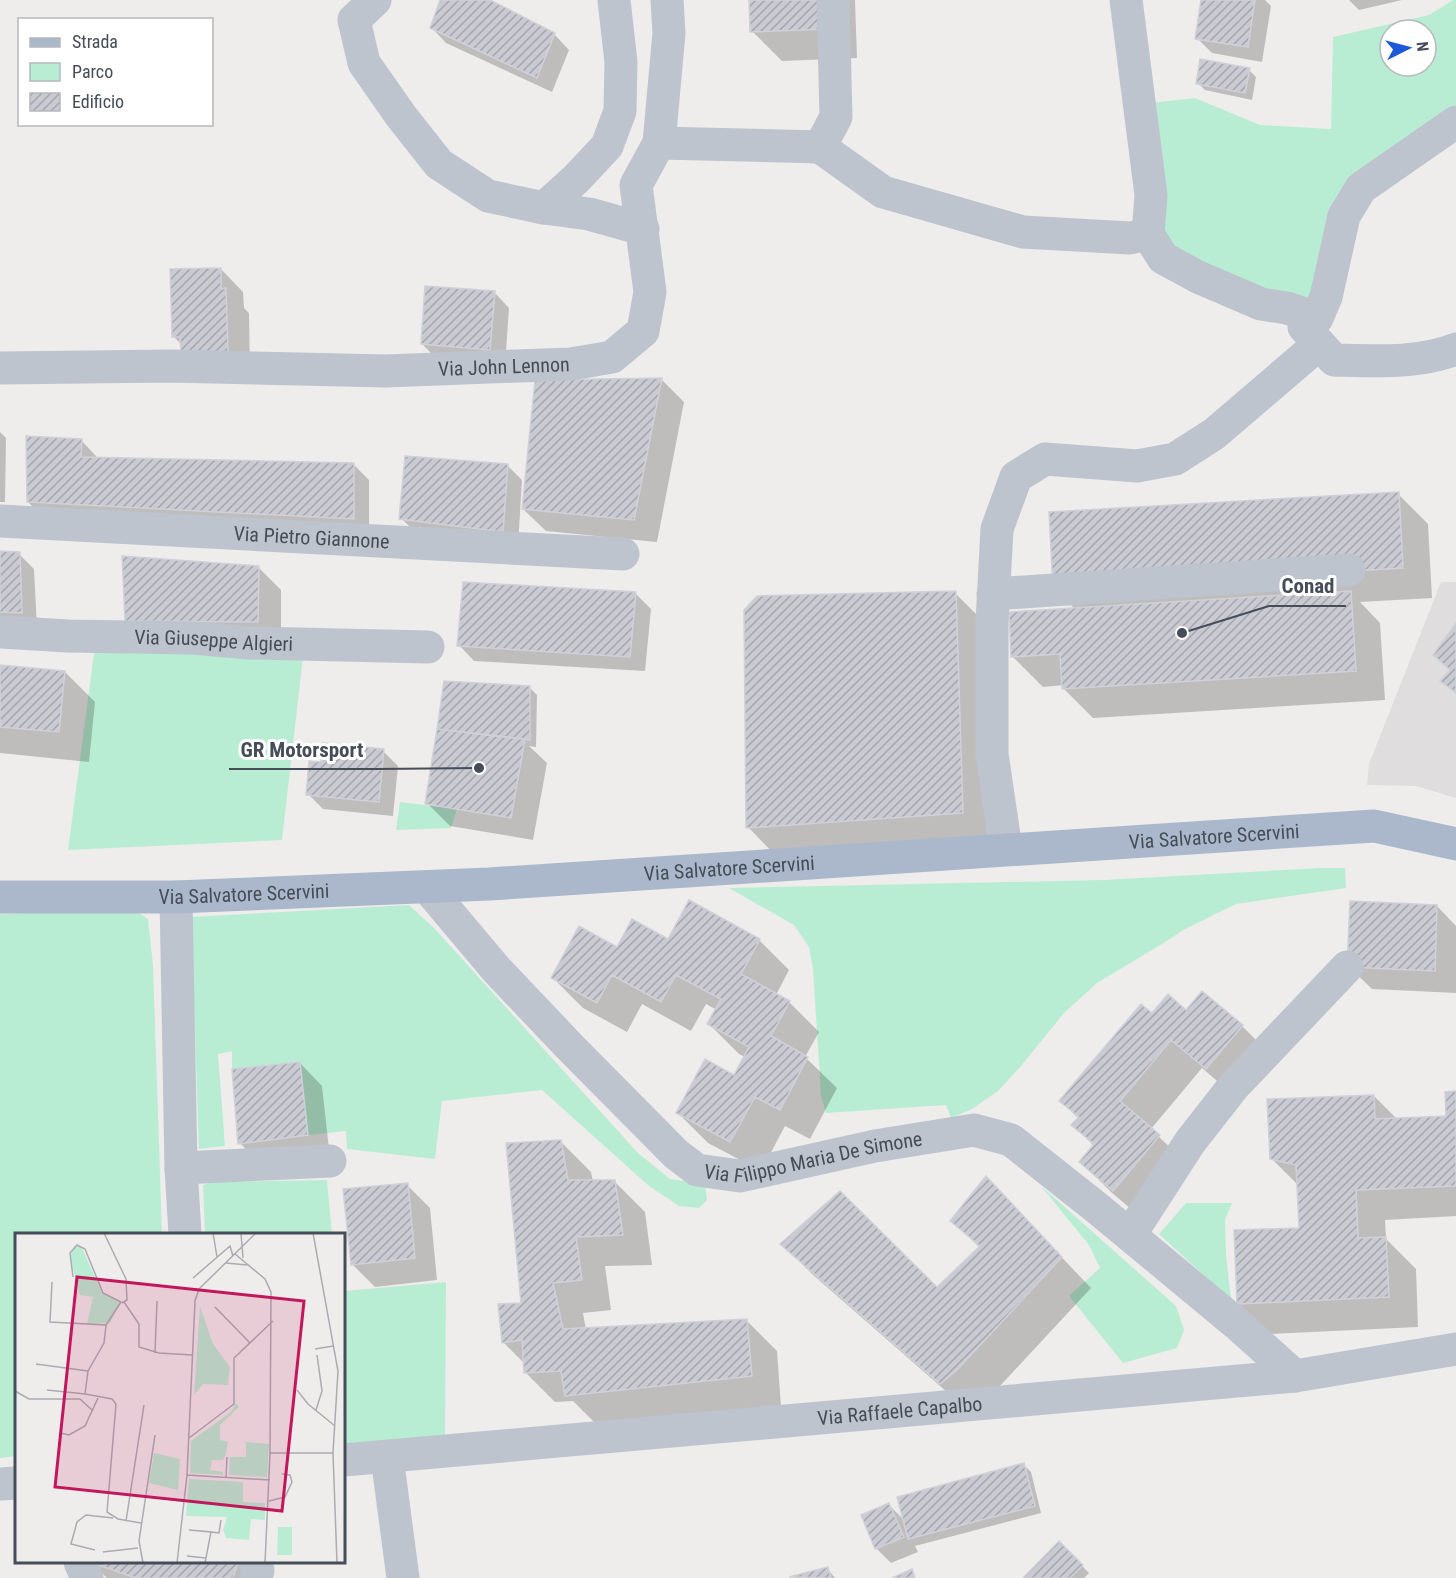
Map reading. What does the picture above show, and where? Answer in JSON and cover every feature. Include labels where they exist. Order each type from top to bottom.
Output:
[{"type":"main road","name":"Via Salvatore Scervini","points":[[0,897],[176,897],[489,884],[1374,826],[1456,844]]},
{"type":"street","points":[[375,0],[354,20],[364,63],[401,116],[439,164],[488,195],[544,208],[589,214],[643,229]]},
{"type":"street","points":[[544,208],[607,146],[620,111],[621,62],[614,0]]},
{"type":"street","points":[[667,0],[669,33],[659,143],[820,147],[883,192],[1023,232],[1130,238],[1148,234]]},
{"type":"street","points":[[820,147],[836,117],[833,0]]},
{"type":"street","points":[[1126,0],[1151,195],[1148,234],[1163,258],[1198,277],[1261,304],[1287,308],[1317,318],[1326,297],[1344,216],[1361,188],[1456,122]]},
{"type":"street","name":"Via John Lennon","points":[[0,369],[171,366],[386,370],[571,364],[612,357],[643,331],[650,292],[636,185],[659,143]]},
{"type":"street","points":[[1287,308],[1318,345],[1334,360],[1391,361],[1439,356],[1456,349]]},
{"type":"street","points":[[1006,849],[992,754],[993,594],[996,529],[1016,477],[1045,459],[1137,466],[1175,459],[1214,435],[1318,345]]},
{"type":"street","name":"Via Pietro Giannone","points":[[0,521],[623,554]]},
{"type":"street","points":[[993,594],[1349,570]]},
{"type":"street","name":"Via Giuseppe Algieri","points":[[0,632],[68,636],[192,638],[250,643],[428,647]]},
{"type":"street","name":"Via Filippo Maria De Simone","points":[[489,884],[427,887],[496,969],[570,1047],[676,1154],[697,1170],[740,1176],[875,1146],[974,1130],[1011,1140],[1130,1235],[1237,1324],[1295,1376]]},
{"type":"street","points":[[176,897],[181,1168],[185,1233]]},
{"type":"street","points":[[1130,1235],[1190,1142],[1233,1087],[1347,967]]},
{"type":"street","points":[[181,1168],[330,1161]]},
{"type":"street","name":"Via Raffaele Capalbo","points":[[345,1460],[1295,1376],[1456,1349]]},
{"type":"street","points":[[387,1457],[402,1574]]},
{"type":"street","points":[[0,1484],[15,1483]]},
{"type":"street","points":[[80,1563],[87,1578]]},
{"type":"street","points":[[255,1563],[258,1570],[256,1578]]},
{"type":"shaded area","points":[[1441,582],[1456,582],[1456,798],[1416,786],[1367,785],[1369,764]]},
{"type":"green space","points":[[1456,0],[1456,122],[1361,188],[1317,318],[1163,258],[1141,104],[1195,98],[1260,125],[1331,129],[1333,37],[1378,27],[1378,78],[1438,78],[1438,18],[1416,18],[1429,15]]},
{"type":"green space","points":[[95,646],[303,657],[282,840],[68,850]]},
{"type":"green space","points":[[400,802],[457,809],[451,828],[396,830]]},
{"type":"green space","points":[[1345,868],[1346,888],[1236,904],[1185,929],[1097,983],[1064,1013],[998,1091],[972,1109],[951,1118],[946,1105],[826,1113],[821,1095],[813,969],[809,947],[794,925],[729,888],[1104,880]]},
{"type":"green space","points":[[409,905],[434,928],[638,1153],[670,1179],[705,1184],[707,1200],[699,1208],[679,1206],[649,1186],[542,1090],[442,1101],[435,1159],[347,1149],[346,1131],[308,1135],[300,1062],[232,1069],[232,1051],[218,1054],[225,1146],[199,1149],[191,917]]},
{"type":"green space","points":[[93,910],[139,913],[148,919],[153,965],[162,1233],[15,1233],[15,1456],[0,1458],[0,914]]},
{"type":"green space","points":[[327,1180],[332,1233],[205,1233],[203,1185],[212,1182]]},
{"type":"green space","points":[[1041,1186],[1176,1306],[1184,1330],[1177,1348],[1123,1363],[1069,1296],[1100,1268],[1089,1245]]},
{"type":"green space","points":[[1186,1203],[1232,1203],[1225,1220],[1231,1300],[1159,1234]]},
{"type":"green space","points":[[446,1282],[445,1439],[345,1445],[345,1291]]},
{"type":"building","points":[[440,0],[490,0],[555,33],[537,78],[430,28]]},
{"type":"building","points":[[749,0],[827,0],[828,29],[750,32]]},
{"type":"building","points":[[1201,0],[1255,0],[1248,47],[1195,39]]},
{"type":"building","points":[[1200,59],[1250,68],[1245,93],[1196,84]]},
{"type":"building","points":[[221,268],[221,289],[226,288],[228,352],[181,353],[180,337],[172,337],[170,269]]},
{"type":"building","points":[[425,286],[495,291],[490,350],[421,344]]},
{"type":"building","points":[[662,378],[634,520],[522,509],[535,380]]},
{"type":"building","points":[[26,436],[82,439],[81,457],[354,463],[354,519],[27,502]]},
{"type":"building","points":[[405,456],[508,464],[503,532],[399,519]]},
{"type":"building","points":[[1399,492],[1403,568],[1053,589],[1049,512]]},
{"type":"building","points":[[0,551],[20,552],[22,613],[0,612]]},
{"type":"building","points":[[122,556],[259,566],[258,622],[125,621]]},
{"type":"building","points":[[463,582],[636,592],[630,657],[457,646]]},
{"type":"building","points":[[956,591],[963,813],[746,828],[744,610],[757,596]]},
{"type":"building","points":[[1351,591],[1356,671],[1062,689],[1060,654],[1011,657],[1009,612]]},
{"type":"building","points":[[1456,623],[1456,693],[1440,681],[1450,670],[1433,655]]},
{"type":"building","points":[[0,665],[65,671],[59,732],[0,727]]},
{"type":"building","points":[[444,681],[530,686],[530,740],[437,729]]},
{"type":"building","points":[[437,729],[525,739],[511,818],[425,804]]},
{"type":"building","points":[[323,743],[384,749],[379,802],[306,795],[309,761],[321,762]]},
{"type":"building","points":[[689,900],[760,939],[741,974],[790,1001],[771,1036],[808,1057],[780,1110],[755,1097],[730,1142],[676,1113],[705,1059],[734,1075],[749,1047],[707,1024],[721,999],[676,975],[661,1002],[612,975],[597,1003],[551,978],[579,926],[617,947],[632,919],[668,939]]},
{"type":"building","points":[[1350,901],[1437,905],[1435,971],[1347,967]]},
{"type":"building","points":[[1202,991],[1243,1025],[1206,1069],[1171,1040],[1120,1101],[1160,1135],[1113,1191],[1079,1162],[1094,1144],[1071,1125],[1079,1117],[1059,1101],[1141,1004],[1152,1013],[1168,994],[1186,1010]]},
{"type":"building","points":[[300,1062],[308,1135],[238,1144],[232,1069]]},
{"type":"building","points":[[1456,1091],[1456,1186],[1356,1190],[1358,1238],[1386,1237],[1389,1297],[1237,1304],[1234,1230],[1299,1228],[1296,1165],[1270,1159],[1267,1099],[1374,1095],[1375,1119],[1446,1116],[1445,1092]]},
{"type":"building","points":[[561,1140],[568,1180],[615,1180],[623,1235],[576,1237],[582,1280],[553,1283],[563,1329],[747,1319],[752,1376],[565,1396],[561,1371],[524,1373],[522,1340],[502,1343],[498,1304],[521,1303],[506,1143]]},
{"type":"building","points":[[986,1176],[1062,1257],[957,1370],[940,1384],[780,1244],[840,1191],[937,1287],[980,1246],[950,1221]]},
{"type":"building","points":[[408,1183],[415,1258],[351,1265],[343,1189]]},
{"type":"building","points":[[1024,1463],[1035,1506],[908,1539],[897,1497]]},
{"type":"building","points":[[889,1503],[904,1537],[875,1549],[861,1515]]},
{"type":"building","points":[[1059,1541],[1083,1565],[1070,1578],[1023,1578]]},
{"type":"building","points":[[92,1563],[238,1563],[233,1578],[136,1578]]},
{"type":"building","points":[[828,1567],[831,1578],[789,1577]]},
{"type":"building","points":[[912,1569],[915,1578],[892,1578]]},
{"type":"place","name":"Conad","points":[[1182,633]]},
{"type":"place","name":"GR Motorsport","points":[[479,768]]}]
